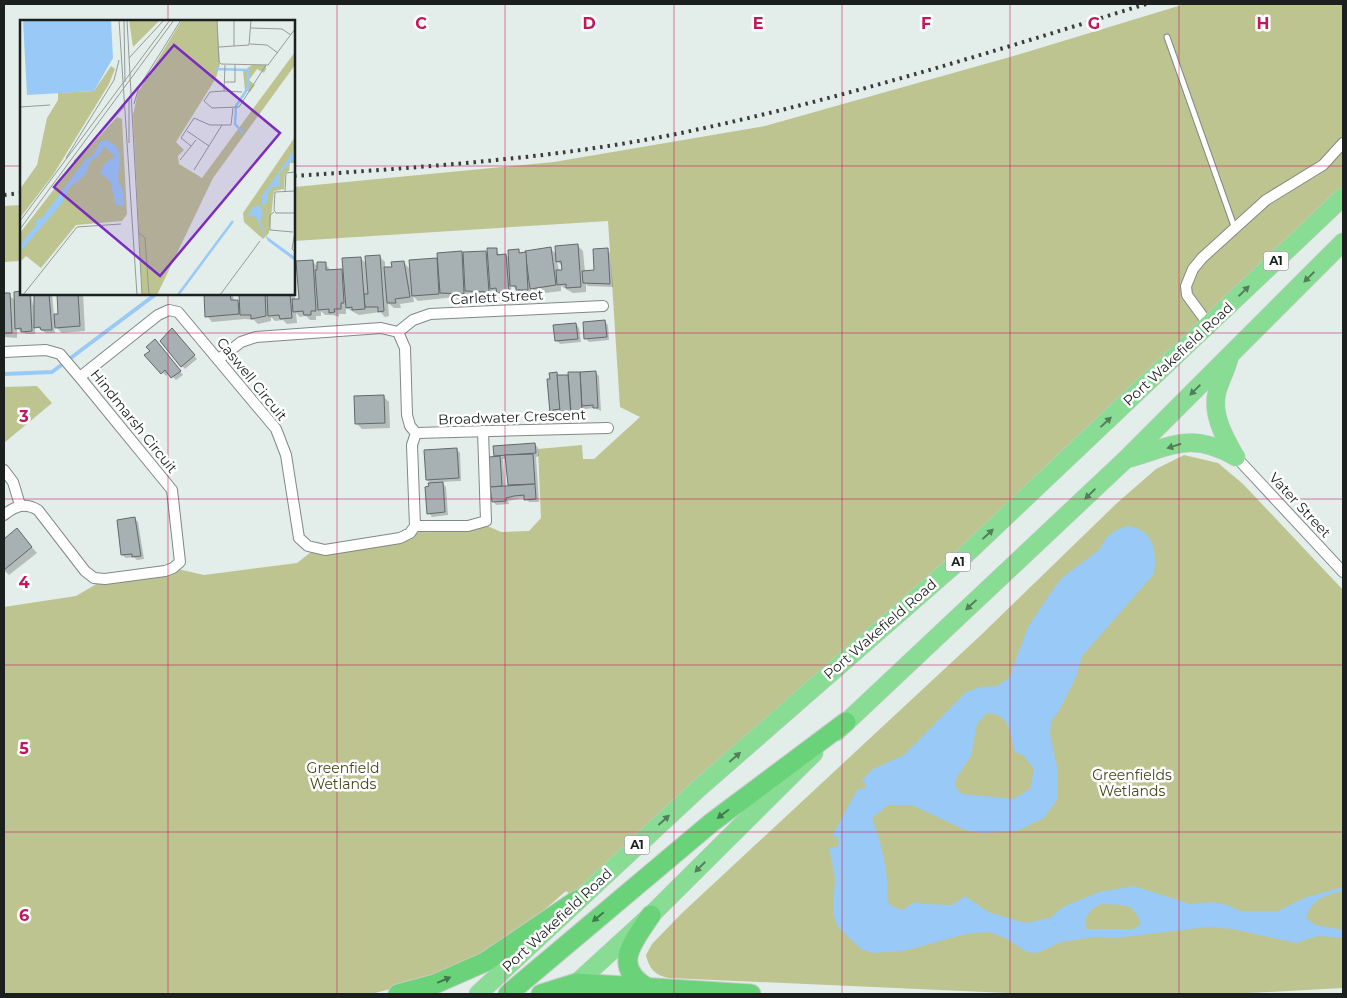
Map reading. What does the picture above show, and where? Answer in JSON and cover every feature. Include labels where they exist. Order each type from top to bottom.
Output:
[{"type":"highway","name":"Port Wakefield Road","points":[[478,994],[698,789],[960,559],[1343,197]]},
{"type":"highway","name":"A1","points":[[570,989],[652,915],[846,722],[1125,460],[1343,242]]},
{"type":"highway","points":[[1230,356],[1216,398],[1217,416],[1224,438],[1236,457]]},
{"type":"highway","points":[[1125,460],[1191,441],[1215,446],[1236,457]]},
{"type":"highway","points":[[508,994],[711,823],[846,722]]},
{"type":"highway","points":[[398,994],[435,984],[485,962],[577,900]]},
{"type":"highway","points":[[648,988],[632,975],[627,959],[630,946],[652,915]]},
{"type":"highway","points":[[542,994],[570,989],[648,988],[751,994]]},
{"type":"street","points":[[1209,325],[1187,295],[1188,280],[1202,258],[1266,200],[1323,165],[1343,143]]},
{"type":"street","name":"Carlett Street","points":[[398,332],[413,320],[430,314],[602,306]]},
{"type":"street","name":"Caswell Circuit","points":[[80,378],[158,315],[169,310],[183,316],[270,421],[280,437],[286,455],[297,533],[304,544],[315,549],[325,550],[400,538],[410,534],[415,526]]},
{"type":"street","points":[[219,359],[241,342],[256,337],[381,328],[398,332],[405,348],[408,415],[410,426],[416,433],[412,445],[415,526],[468,526],[486,521],[483,432]]},
{"type":"street","name":"Hindmarsh Circuit","points":[[4,352],[46,350],[60,354],[72,368],[172,490],[180,562],[174,568],[165,571],[106,579],[94,578],[85,571],[38,510],[30,505],[20,505]]},
{"type":"street","name":"Broadwater Crescent","points":[[416,433],[608,428]]},
{"type":"street","name":"Vater Street","points":[[1236,457],[1343,572]]},
{"type":"street","points":[[4,470],[13,482],[20,505],[4,514]]},
{"type":"lane","points":[[1167,37],[1235,230]]},
{"type":"green space","name":"Greenfield Wetlands","points":[[1185,4],[1343,4],[1343,197],[577,900],[566,891],[534,919],[485,953],[439,973],[375,993],[4,994],[4,607],[76,596],[105,579],[173,568],[204,575],[297,563],[315,549],[400,538],[415,526],[483,524],[501,532],[529,531],[541,518],[538,449],[582,445],[583,459],[594,459],[640,417],[620,407],[608,221],[295,241],[295,187],[554,162],[765,126],[1017,55]]},
{"type":"green space","points":[[20,205],[20,261],[4,262],[4,206]]},
{"type":"green space","points":[[37,386],[52,403],[4,443],[4,387]]},
{"type":"green space","name":"Greenfields Wetlands","points":[[1184,455],[1218,463],[1243,484],[1343,590],[1343,988],[1232,994],[1032,994],[669,978],[660,976],[654,971],[646,955],[652,944],[681,914],[981,635],[1117,503],[1156,469]]},
{"type":"water","points":[[1128,526],[1137,528],[1148,537],[1154,549],[1154,574],[1082,656],[1076,677],[1059,711],[1051,721],[1050,734],[1057,767],[1058,798],[1044,818],[1017,831],[983,833],[965,830],[912,805],[888,805],[872,818],[884,859],[887,901],[893,907],[903,910],[914,902],[952,905],[965,896],[988,912],[1025,923],[1050,918],[1063,907],[1099,892],[1134,886],[1190,904],[1212,902],[1227,905],[1241,911],[1278,911],[1304,898],[1343,887],[1343,891],[1325,896],[1315,902],[1311,906],[1306,918],[1315,925],[1343,930],[1343,938],[1318,936],[1296,943],[1232,929],[1208,927],[1116,938],[1095,937],[1061,942],[1037,953],[1027,952],[1005,938],[989,932],[966,934],[904,951],[873,953],[861,949],[838,927],[833,914],[835,878],[829,848],[837,847],[839,842],[837,837],[832,836],[857,790],[865,788],[865,784],[862,781],[871,770],[904,755],[966,692],[981,687],[997,686],[1009,678],[1028,627],[1054,588],[1063,577],[1099,550],[1106,538],[1116,530]],"holes":[[[987,713],[995,714],[1005,721],[1015,752],[1023,755],[1034,769],[1030,789],[1013,799],[962,794],[956,788],[955,780],[971,756],[977,724]],[[1101,904],[1126,906],[1134,911],[1141,924],[1133,929],[1086,929],[1085,919],[1092,909]]]},
{"type":"building","points":[[578,244],[581,287],[566,288],[566,284],[557,285],[556,270],[562,270],[561,261],[556,262],[555,246]]},
{"type":"building","points":[[551,247],[556,285],[530,289],[525,251]]},
{"type":"building","points":[[487,248],[497,248],[497,255],[506,254],[509,292],[497,293],[496,288],[490,289]]},
{"type":"building","points":[[608,248],[610,284],[583,283],[582,271],[594,270],[593,249]]},
{"type":"building","points":[[519,249],[519,253],[526,252],[528,290],[516,290],[516,286],[510,286],[508,250]]},
{"type":"building","points":[[462,251],[464,294],[440,293],[437,253]]},
{"type":"building","points":[[486,251],[489,292],[465,291],[463,252]]},
{"type":"building","points":[[380,255],[384,311],[378,312],[378,307],[365,307],[364,294],[368,294],[365,256]]},
{"type":"building","points":[[361,257],[365,309],[352,310],[352,307],[346,308],[342,258]]},
{"type":"building","points":[[437,258],[439,294],[412,296],[409,260]]},
{"type":"building","points":[[313,260],[316,311],[311,311],[311,315],[304,315],[303,311],[293,312],[292,299],[299,299],[296,261]]},
{"type":"building","points":[[404,261],[410,297],[395,299],[396,303],[387,303],[384,267],[392,267],[391,262]]},
{"type":"building","points":[[317,262],[326,262],[326,270],[342,269],[344,303],[341,303],[341,309],[334,309],[335,312],[329,313],[329,309],[318,310],[315,270],[317,270]]},
{"type":"building","points":[[20,291],[20,295],[30,295],[32,331],[21,332],[21,328],[15,329],[14,292]]},
{"type":"building","points":[[4,293],[10,293],[12,333],[4,333]]},
{"type":"building","points":[[34,295],[49,295],[52,330],[41,330],[40,327],[34,328]]},
{"type":"building","points":[[57,295],[78,295],[80,326],[55,328],[54,314],[58,314]]},
{"type":"building","points":[[204,295],[230,295],[231,300],[238,300],[239,314],[205,317]]},
{"type":"building","points":[[239,295],[265,295],[266,316],[251,319],[251,315],[240,315]]},
{"type":"building","points":[[267,295],[290,295],[292,318],[280,319],[279,315],[268,316]]},
{"type":"building","points":[[605,320],[607,337],[584,339],[583,322]]},
{"type":"building","points":[[576,323],[578,339],[555,341],[553,325]]},
{"type":"building","points":[[172,328],[195,355],[181,367],[160,341]]},
{"type":"building","points":[[155,339],[181,371],[171,378],[165,370],[161,374],[144,355],[150,351],[146,347]]},
{"type":"building","points":[[596,371],[598,408],[593,408],[593,405],[582,406],[580,372]]},
{"type":"building","points":[[557,372],[560,409],[553,410],[550,413],[547,379],[550,379],[549,373]]},
{"type":"building","points":[[568,372],[580,372],[582,412],[571,413]]},
{"type":"building","points":[[557,375],[568,375],[571,416],[566,416],[566,412],[560,412]]},
{"type":"building","points":[[384,395],[385,423],[355,424],[354,396]]},
{"type":"building","points":[[535,443],[536,453],[494,456],[493,446]]},
{"type":"building","points":[[457,448],[459,478],[426,480],[424,450]]},
{"type":"building","points":[[533,454],[535,484],[508,485],[505,455]]},
{"type":"building","points":[[500,456],[502,486],[490,487],[489,457]]},
{"type":"building","points":[[443,482],[445,512],[427,514],[425,487],[429,486],[428,483]]},
{"type":"building","points":[[535,484],[536,499],[524,500],[524,495],[506,498],[506,501],[492,502],[490,487]]},
{"type":"building","points":[[135,517],[141,556],[132,557],[132,554],[121,555],[117,520]]},
{"type":"building","points":[[17,528],[32,547],[4,570],[4,539]]},
{"type":"waterway","points":[[4,374],[52,372],[155,295]]},
{"type":"railway","points":[[295,176],[537,156],[681,133],[799,106],[857,90],[1146,4]]},
{"type":"railway","points":[[4,195],[20,193]]}]
